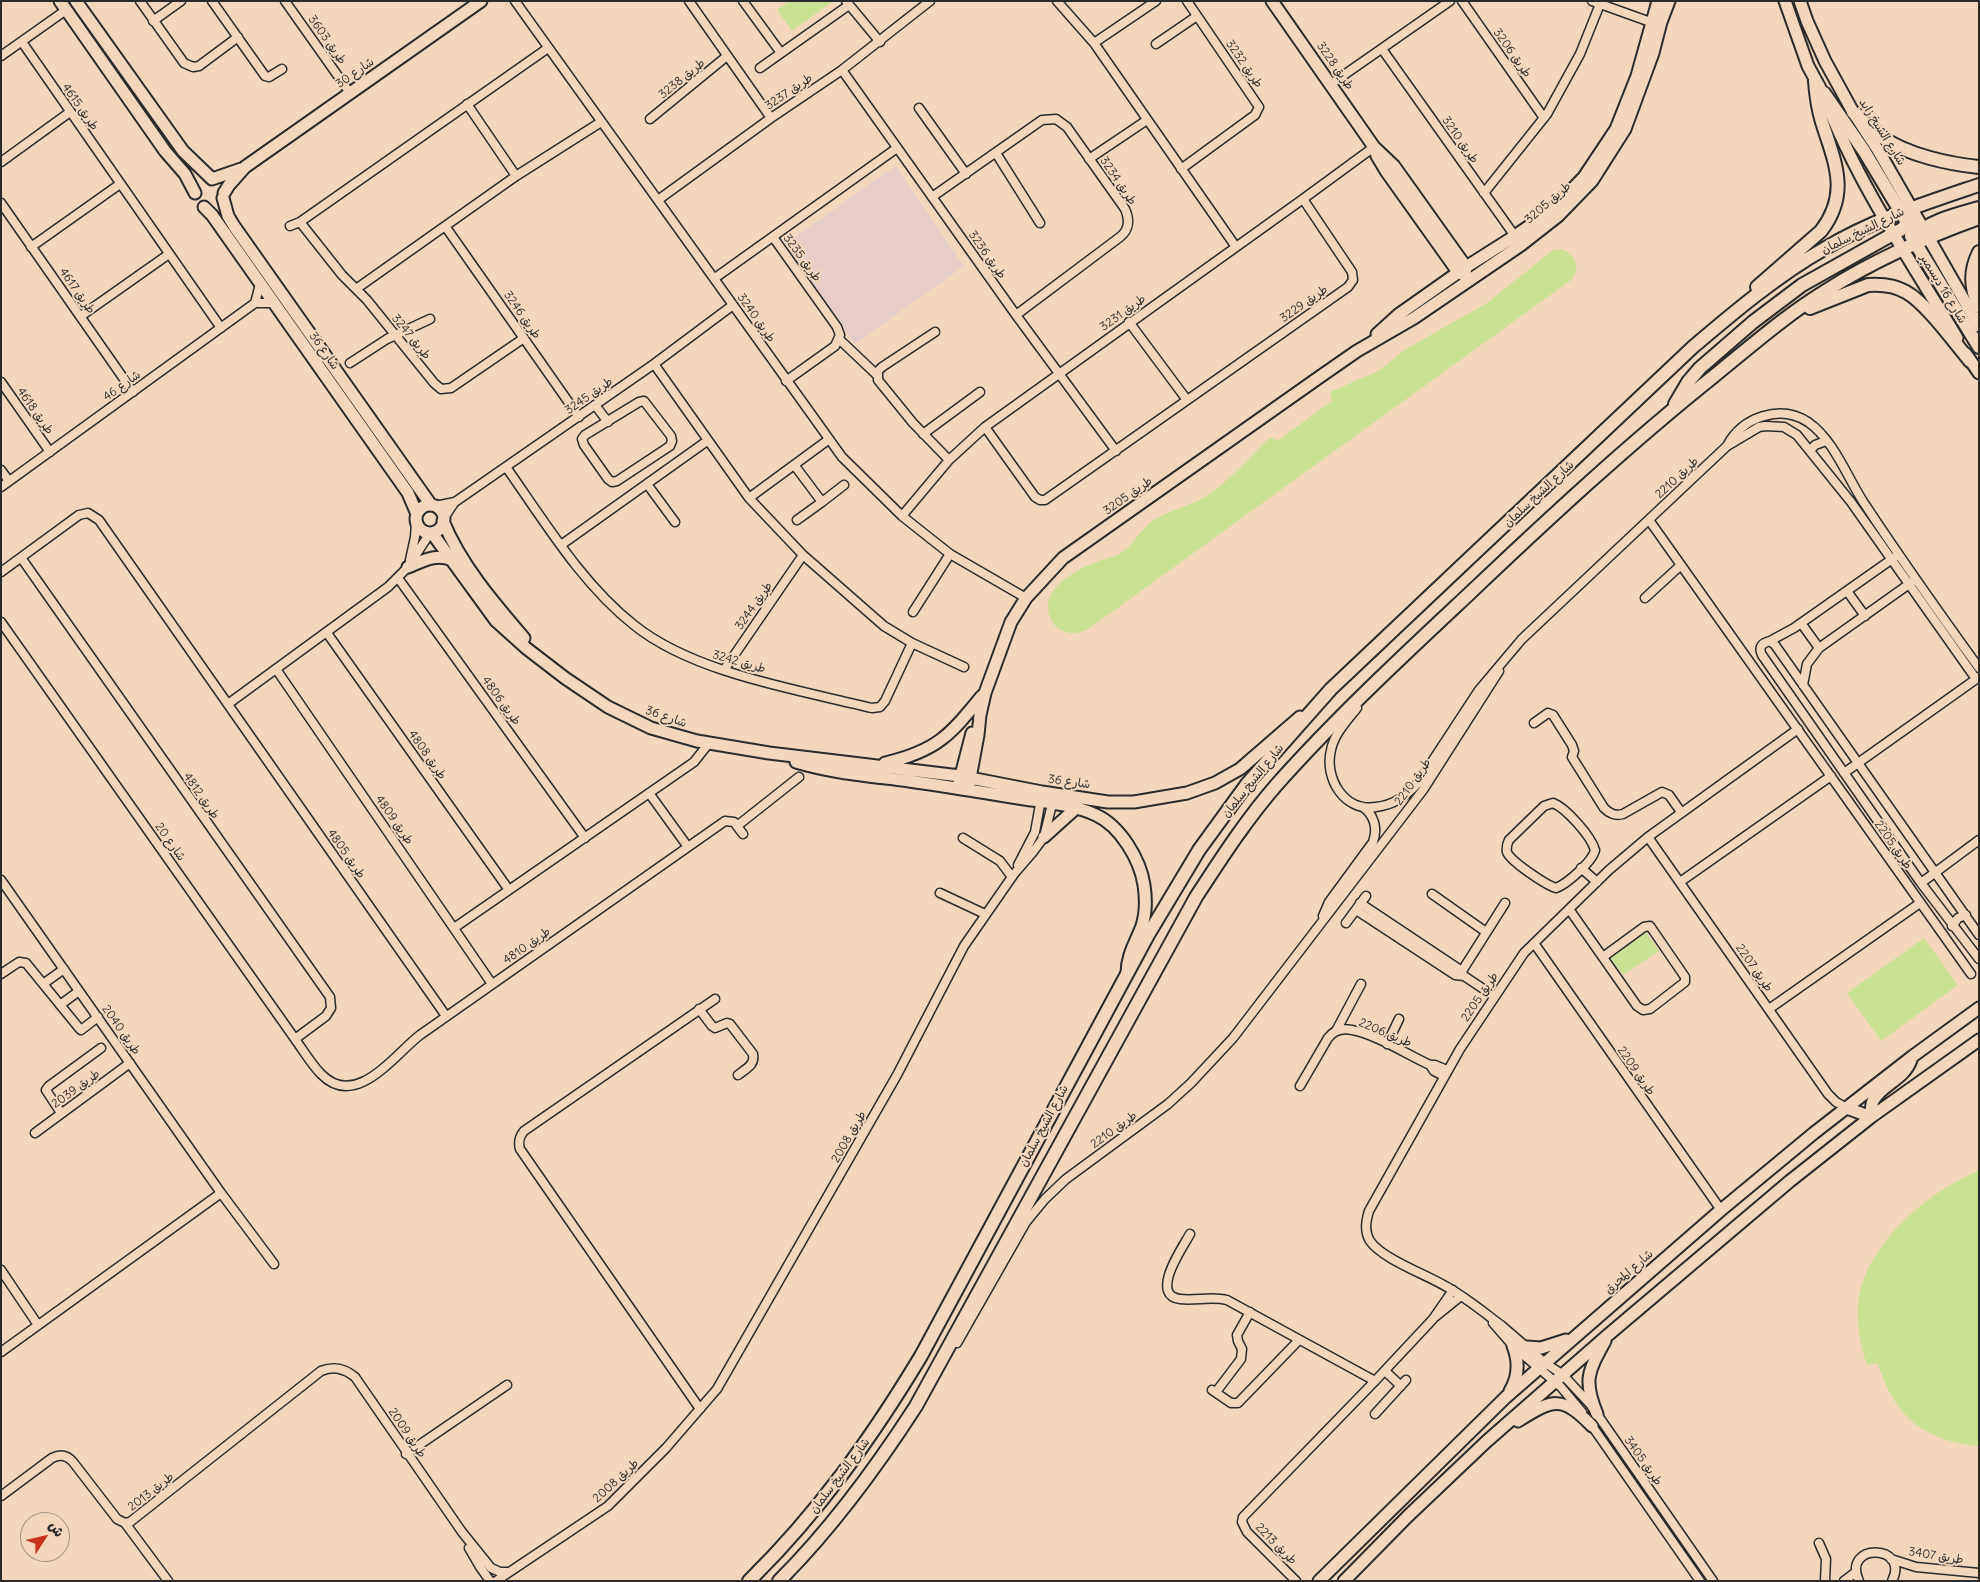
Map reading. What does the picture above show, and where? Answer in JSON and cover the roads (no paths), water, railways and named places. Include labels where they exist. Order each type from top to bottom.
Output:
[{"type":"main road","points":[[1732,314],[1779,266],[1821,231],[1834,211],[1838,176],[1831,144],[1822,122],[1815,81]]},
{"type":"main road","points":[[1824,93],[1911,215],[1913,233],[1942,289],[1979,347]]},
{"type":"main road","points":[[1853,112],[1883,138],[1900,146],[1937,160],[1979,167]]},
{"type":"main road","name":"شارع الشيخ سلمان","points":[[748,1581],[813,1512],[852,1463],[888,1412],[921,1356],[1127,973],[1199,850],[1247,784],[1331,689],[1693,347],[1732,314],[1824,249],[1885,218],[1979,185]]},
{"type":"main road","points":[[1673,409],[1682,390],[1694,374],[1752,322],[1802,285],[1938,220],[1979,208]]},
{"type":"main road","points":[[1885,218],[1913,233]]},
{"type":"main road","name":"شارع الشيخ سلمان","points":[[779,1581],[821,1535],[869,1476],[916,1406],[1196,897],[1229,846],[1278,784],[1374,684],[1514,551],[1673,409],[1785,318],[1828,289],[1903,248],[1913,233],[1979,218]]},
{"type":"main road","points":[[1979,252],[1975,260],[1972,279],[1975,298],[1979,306]]},
{"type":"main road","points":[[1785,318],[1858,288],[1878,284],[1888,286],[1907,292],[1915,298],[1970,361]]},
{"type":"street","points":[[1,56],[22,42],[63,6],[166,151],[185,174],[198,201],[204,207],[211,208],[217,206],[224,195],[220,184],[212,179],[183,151],[76,1]]},
{"type":"street","points":[[140,1],[184,63],[194,67],[199,66],[238,37]]},
{"type":"street","points":[[153,21],[181,1]]},
{"type":"street","points":[[212,1],[266,77],[282,69]]},
{"type":"street","name":"طريق 3603","points":[[286,1],[350,93]]},
{"type":"street","name":"شارع 30","points":[[224,195],[229,185],[245,167],[481,1]]},
{"type":"street","name":"طريق 3240","points":[[515,1],[828,440],[861,478],[902,516],[950,554],[1026,598]]},
{"type":"street","points":[[689,1],[771,118]]},
{"type":"street","points":[[743,1],[781,53]]},
{"type":"street","points":[[1056,1],[1094,43],[1236,247]]},
{"type":"street","points":[[1094,43],[1156,1]]},
{"type":"street","name":"طريق 3232","points":[[1181,169],[1255,115],[1258,107],[1256,101],[1187,1]]},
{"type":"street","name":"طريق 3228","points":[[1272,1],[1374,147],[1394,166],[1463,272]]},
{"type":"street","points":[[1331,84],[1450,1]]},
{"type":"street","name":"طريق 3206","points":[[1462,1],[1544,118]]},
{"type":"street","points":[[1592,1],[1656,24]]},
{"type":"street","name":"طريق 3205","points":[[1656,24],[1658,1]]},
{"type":"street","name":"طريق 3205","points":[[964,783],[978,735],[985,693],[1012,622],[1026,598],[1063,558],[1356,352],[1414,318],[1477,274],[1551,210],[1584,177],[1616,129],[1656,24],[1669,1]]},
{"type":"street","points":[[1785,1],[1808,66],[1815,81],[1824,93],[1838,130],[1885,218]]},
{"type":"street","name":"شارع الشيخ زايد","points":[[1800,1],[1825,61],[1853,112],[1878,150],[1906,210]]},
{"type":"street","name":"طريق 3237","points":[[658,200],[771,118],[842,70],[880,42],[927,2]]},
{"type":"street","points":[[760,68],[847,3],[880,42]]},
{"type":"street","points":[[1484,193],[1544,118],[1580,54],[1600,4]]},
{"type":"street","points":[[1156,44],[1197,16]]},
{"type":"street","name":"طريق 4615","points":[[22,42],[222,328]]},
{"type":"street","points":[[290,226],[300,222],[548,48]]},
{"type":"street","name":"طريق 3210","points":[[1382,50],[1518,240]]},
{"type":"street","name":"طريق 3238","points":[[650,119],[727,56]]},
{"type":"street","name":"طريق 3236","points":[[842,70],[932,198],[1116,451]]},
{"type":"street","points":[[467,104],[516,176]]},
{"type":"street","points":[[919,108],[966,174]]},
{"type":"street","points":[[1,162],[70,112]]},
{"type":"street","name":"طريق 3234","points":[[932,198],[1042,120],[1052,118],[1064,124],[1125,209],[1128,219],[1127,229],[1120,237],[1016,314]]},
{"type":"street","points":[[1089,159],[1147,120]]},
{"type":"street","points":[[356,289],[516,176],[601,122]]},
{"type":"street","name":"طريق 3231","points":[[902,516],[949,460],[985,427],[1129,322],[1304,200],[1374,147]]},
{"type":"street","name":"طريق 3235","points":[[839,339],[837,327],[773,237],[897,148]]},
{"type":"street","points":[[996,153],[1040,224]]},
{"type":"street","name":"شارع 30","points":[[212,179],[245,167]]},
{"type":"street","points":[[195,193],[201,182],[212,179]]},
{"type":"street","points":[[31,247],[120,184]]},
{"type":"street","name":"شارع 36","points":[[224,195],[228,216],[234,226],[433,506]]},
{"type":"street","name":"طريق 3229","points":[[985,427],[1035,497],[1040,500],[1045,500],[1116,451],[1352,283],[1354,277],[1352,272],[1304,200]]},
{"type":"street","name":"طريق 4617","points":[[1,203],[133,392]]},
{"type":"street","name":"شارع 36","points":[[204,207],[212,215],[408,492],[416,518]]},
{"type":"street","name":"طريق 3247","points":[[300,222],[342,275],[441,389],[451,388],[524,338]]},
{"type":"street","name":"طريق 3246","points":[[445,226],[579,417]]},
{"type":"street","name":"شارع 16 ديسمبر","points":[[1913,233],[1948,272],[1979,326]]},
{"type":"street","points":[[714,278],[773,237]]},
{"type":"street","name":"طريق 3205","points":[[1356,352],[1398,315],[1463,272],[1518,240]]},
{"type":"street","name":"شارع 16 ديسمبر","points":[[1903,248],[1979,373]]},
{"type":"street","points":[[81,316],[169,254]]},
{"type":"street","points":[[1443,297],[1463,272],[1477,274]]},
{"type":"street","points":[[260,284],[255,303],[274,303]]},
{"type":"street","name":"شارع 46","points":[[1,487],[255,303]]},
{"type":"street","name":"طريق 3245","points":[[444,519],[455,502],[654,364],[733,305]]},
{"type":"street","points":[[350,363],[387,339],[430,319]]},
{"type":"street","points":[[1129,322],[1187,400]]},
{"type":"street","points":[[877,375],[882,367],[935,332]]},
{"type":"street","points":[[786,381],[835,346],[839,339],[877,375],[880,384],[923,434],[949,460]]},
{"type":"street","points":[[654,364],[749,498],[803,555],[884,626],[964,667]]},
{"type":"street","name":"طريق 4618","points":[[1,382],[50,452]]},
{"type":"street","points":[[923,434],[980,392]]},
{"type":"street","points":[[644,401],[671,436],[672,441],[670,446],[617,481],[612,482],[584,445],[582,439],[584,435],[608,422],[639,402],[644,401]]},
{"type":"street","points":[[595,405],[608,422]]},
{"type":"street","points":[[1727,446],[1737,432],[1751,420],[1764,415],[1780,414],[1808,422],[1826,441],[1978,678],[1844,773]]},
{"type":"street","points":[[1727,446],[1758,428],[1771,425],[1790,430],[1804,442],[1856,510],[1909,585],[1979,668]]},
{"type":"street","points":[[749,498],[796,466],[828,440]]},
{"type":"street","points":[[561,545],[707,441]]},
{"type":"street","points":[[1810,451],[1815,445],[1826,441]]},
{"type":"street","name":"طريق 2210","points":[[1374,684],[1337,735],[1329,760],[1335,786],[1352,802],[1363,807],[1374,808],[1392,804],[1413,789],[1479,690],[1512,650],[1550,610],[1727,446]]},
{"type":"street","points":[[796,466],[822,502]]},
{"type":"street","name":"طريق 3242","points":[[506,467],[561,545],[610,604],[636,627],[702,663],[872,708],[880,707],[885,701],[912,642]]},
{"type":"street","points":[[1,470],[9,481]]},
{"type":"street","points":[[647,484],[675,522]]},
{"type":"street","points":[[797,520],[844,485]]},
{"type":"street","name":"طريق 3245","points":[[433,506],[455,502]]},
{"type":"street","points":[[1856,510],[1865,504]]},
{"type":"street","points":[[228,704],[327,633],[398,578],[408,567],[431,533],[440,529],[444,519],[441,511],[433,506],[422,507],[416,518],[414,544],[408,567]]},
{"type":"street","name":"طريق 4805","points":[[22,558],[79,515],[88,513],[99,520],[446,1016]]},
{"type":"street","points":[[416,518],[421,530],[431,533]]},
{"type":"street","name":"شارع 36","points":[[444,519],[450,537],[463,559],[503,614],[564,678]]},
{"type":"street","name":"طريق 2205","points":[[1649,520],[1970,974]]},
{"type":"street","name":"شارع 36","points":[[431,533],[496,621],[564,678],[597,701],[630,718],[671,735],[709,743],[768,753],[876,765],[1053,799],[1134,802],[1186,793],[1208,785],[1240,769],[1331,689]]},
{"type":"street","points":[[913,612],[950,554]]},
{"type":"street","points":[[1899,554],[1801,623],[1761,645],[1760,651],[1921,883],[1952,926],[1979,958]]},
{"type":"street","name":"طريق 3244","points":[[724,670],[803,555]]},
{"type":"street","points":[[408,567],[433,557],[443,557],[452,560]]},
{"type":"street","points":[[1,572],[22,558]]},
{"type":"street","name":"طريق 4812","points":[[22,558],[330,997],[331,1008],[326,1016],[295,1039]]},
{"type":"street","points":[[1645,598],[1681,565]]},
{"type":"street","name":"طريق 4806","points":[[398,578],[584,838]]},
{"type":"street","points":[[1803,685],[1807,664],[1819,648],[1916,580]]},
{"type":"street","points":[[1847,591],[1865,616]]},
{"type":"street","name":"شارع 20","points":[[1,622],[320,1074]]},
{"type":"street","points":[[1801,623],[1819,648]]},
{"type":"street","name":"طريق 4808","points":[[327,633],[509,890]]},
{"type":"street","points":[[1770,641],[1775,645],[1979,935]]},
{"type":"street","name":"طريق 2210","points":[[937,1370],[964,1332],[1026,1222],[1035,1210],[1066,1179],[1143,1123],[1191,1083],[1233,1038],[1423,790],[1512,650]]},
{"type":"street","name":"طريق 4809","points":[[276,669],[492,984]]},
{"type":"street","points":[[876,765],[900,760],[924,751],[942,741],[954,730],[985,693]]},
{"type":"street","points":[[1534,723],[1548,713],[1553,715],[1572,745],[1574,751],[1572,757],[1608,812],[1618,816],[1624,814],[1662,792],[1667,793],[1681,812]]},
{"type":"street","name":"طريق 2205","points":[[1542,1366],[1527,1347],[1453,1290],[1382,1252],[1369,1239],[1366,1230],[1366,1220],[1369,1212],[1445,1073],[1516,963],[1597,882],[1648,836],[1798,729]]},
{"type":"street","points":[[454,928],[694,762],[709,743]]},
{"type":"street","name":"شارع 36","points":[[768,753],[805,765],[842,772],[964,783]]},
{"type":"street","points":[[1680,882],[1831,776]]},
{"type":"street","points":[[742,834],[737,826],[799,777]]},
{"type":"street","points":[[650,793],[688,846]]},
{"type":"street","name":"طريق 2008","points":[[1013,875],[1035,832],[1041,797]]},
{"type":"street","name":"شارع 36","points":[[1053,799],[1075,809],[1095,814],[1116,830],[1132,853],[1144,883],[1144,915],[1142,926],[1128,960],[1127,973]]},
{"type":"street","name":"طريق 2008","points":[[510,1572],[608,1506],[666,1448],[722,1380],[897,1075],[964,946],[1013,875],[1044,837],[1053,799]]},
{"type":"street","points":[[1553,803],[1564,809],[1593,844],[1594,855],[1581,868],[1565,884],[1556,888],[1551,887],[1511,858],[1506,846],[1509,840],[1544,806],[1553,803]]},
{"type":"street","name":"طريق 2210","points":[[1323,920],[1329,902],[1374,842],[1376,832],[1374,822],[1370,814],[1363,807]]},
{"type":"street","points":[[1044,837],[1075,809]]},
{"type":"street","name":"طريق 4810","points":[[320,1074],[343,1084],[351,1085],[368,1081],[412,1041],[446,1016],[725,820],[731,820],[737,826]]},
{"type":"street","name":"طريق 2207","points":[[1648,836],[1828,1094],[1836,1102],[1847,1108]]},
{"type":"street","points":[[963,838],[1000,861],[1013,875]]},
{"type":"street","points":[[1921,883],[1979,840]]},
{"type":"street","points":[[1581,868],[1597,882]]},
{"type":"street","name":"طريق 2040","points":[[1,880],[221,1193],[274,1264]]},
{"type":"street","points":[[940,894],[985,914]]},
{"type":"street","points":[[1432,894],[1486,932]]},
{"type":"street","points":[[1346,923],[1366,896]]},
{"type":"street","points":[[1463,974],[1504,903]]},
{"type":"street","points":[[1769,1009],[1920,903]]},
{"type":"street","points":[[1358,907],[1431,955],[1455,975],[1463,974],[1494,996]]},
{"type":"street","points":[[1569,909],[1603,957],[1638,1006],[1643,1010],[1650,1009],[1683,986],[1685,982],[1685,976],[1650,926],[1644,927],[1603,957]]},
{"type":"street","points":[[1952,926],[1958,918],[1966,915]]},
{"type":"street","name":"طريق 2209","points":[[1534,943],[1721,1210]]},
{"type":"street","points":[[1,974],[23,961],[81,1030],[98,1017]]},
{"type":"street","points":[[43,984],[64,968]]},
{"type":"street","points":[[1300,1086],[1328,1038],[1336,1031],[1361,984]]},
{"type":"street","points":[[60,1005],[80,991]]},
{"type":"street","points":[[700,1409],[518,1144],[524,1131],[715,998]]},
{"type":"street","name":"شارع المحرق","points":[[1318,1581],[1506,1397],[1721,1210],[1912,1056],[1979,1008]]},
{"type":"street","points":[[699,1009],[715,1028],[730,1024],[753,1054],[754,1060],[752,1064],[738,1075]]},
{"type":"street","points":[[1387,1044],[1399,1020]]},
{"type":"street","name":"طريق 2206","points":[[1336,1031],[1348,1029],[1359,1031],[1430,1065],[1434,1071],[1445,1073]]},
{"type":"street","points":[[1344,1581],[1408,1516],[1487,1441],[1608,1335],[1790,1181],[1871,1117],[1979,1040]]},
{"type":"street","points":[[62,1113],[46,1090],[101,1048]]},
{"type":"street","points":[[1949,1062],[1979,1050]]},
{"type":"street","points":[[1871,1117],[1873,1102],[1878,1095],[1907,1069],[1912,1056]]},
{"type":"street","name":"طريق 2039","points":[[35,1132],[130,1063]]},
{"type":"street","points":[[1847,1108],[1871,1117]]},
{"type":"street","points":[[1,1352],[221,1193]]},
{"type":"street","points":[[1190,1234],[1168,1277],[1168,1292],[1181,1299],[1212,1298],[1227,1300],[1375,1381],[1433,1318],[1453,1290]]},
{"type":"street","points":[[1,1270],[38,1325]]},
{"type":"street","points":[[1433,1318],[1461,1296]]},
{"type":"street","points":[[1250,1312],[1237,1335],[1242,1349],[1241,1359],[1214,1391],[1233,1404],[1240,1402],[1299,1340]]},
{"type":"street","name":"طريق 2205","points":[[1491,1319],[1513,1346],[1542,1366]]},
{"type":"street","points":[[1597,1414],[1590,1397],[1589,1376],[1593,1363],[1608,1335]]},
{"type":"street","points":[[1527,1347],[1541,1348],[1575,1337]]},
{"type":"street","points":[[1506,1397],[1515,1382],[1517,1373],[1517,1358],[1513,1346]]},
{"type":"street","name":"طريق 3405","points":[[1542,1366],[1559,1378],[1597,1414],[1713,1581]]},
{"type":"street","name":"طريق 2009","points":[[321,1371],[337,1368],[355,1377],[406,1454],[462,1532],[491,1568],[500,1572],[510,1572]]},
{"type":"street","name":"طريق 2013","points":[[1,1496],[52,1458],[61,1455],[73,1462],[117,1519],[125,1523],[134,1520],[321,1371]]},
{"type":"street","points":[[1375,1414],[1404,1383],[1385,1371]]},
{"type":"street","name":"طريق 3405","points":[[1559,1378],[1567,1393],[1700,1581]]},
{"type":"street","name":"طريق 2213","points":[[1296,1581],[1247,1532],[1242,1522],[1246,1513],[1375,1381]]},
{"type":"street","points":[[406,1454],[507,1385]]},
{"type":"street","points":[[1487,1441],[1535,1410],[1556,1403],[1572,1407],[1592,1426]]},
{"type":"street","points":[[125,1523],[168,1581]]},
{"type":"street","name":"طريق 2009","points":[[462,1532],[480,1567],[490,1581]]},
{"type":"street","points":[[1820,1543],[1826,1559],[1825,1581]]},
{"type":"street","name":"طريق 3407","points":[[1856,1572],[1860,1558],[1868,1552],[1883,1553],[1891,1559],[1916,1567],[1979,1573]]},
{"type":"street","points":[[1891,1559],[1895,1571],[1892,1581]]},
{"type":"street","points":[[496,1581],[510,1572]]},
{"type":"street","points":[[1844,1581],[1856,1572],[1859,1581]]}]
